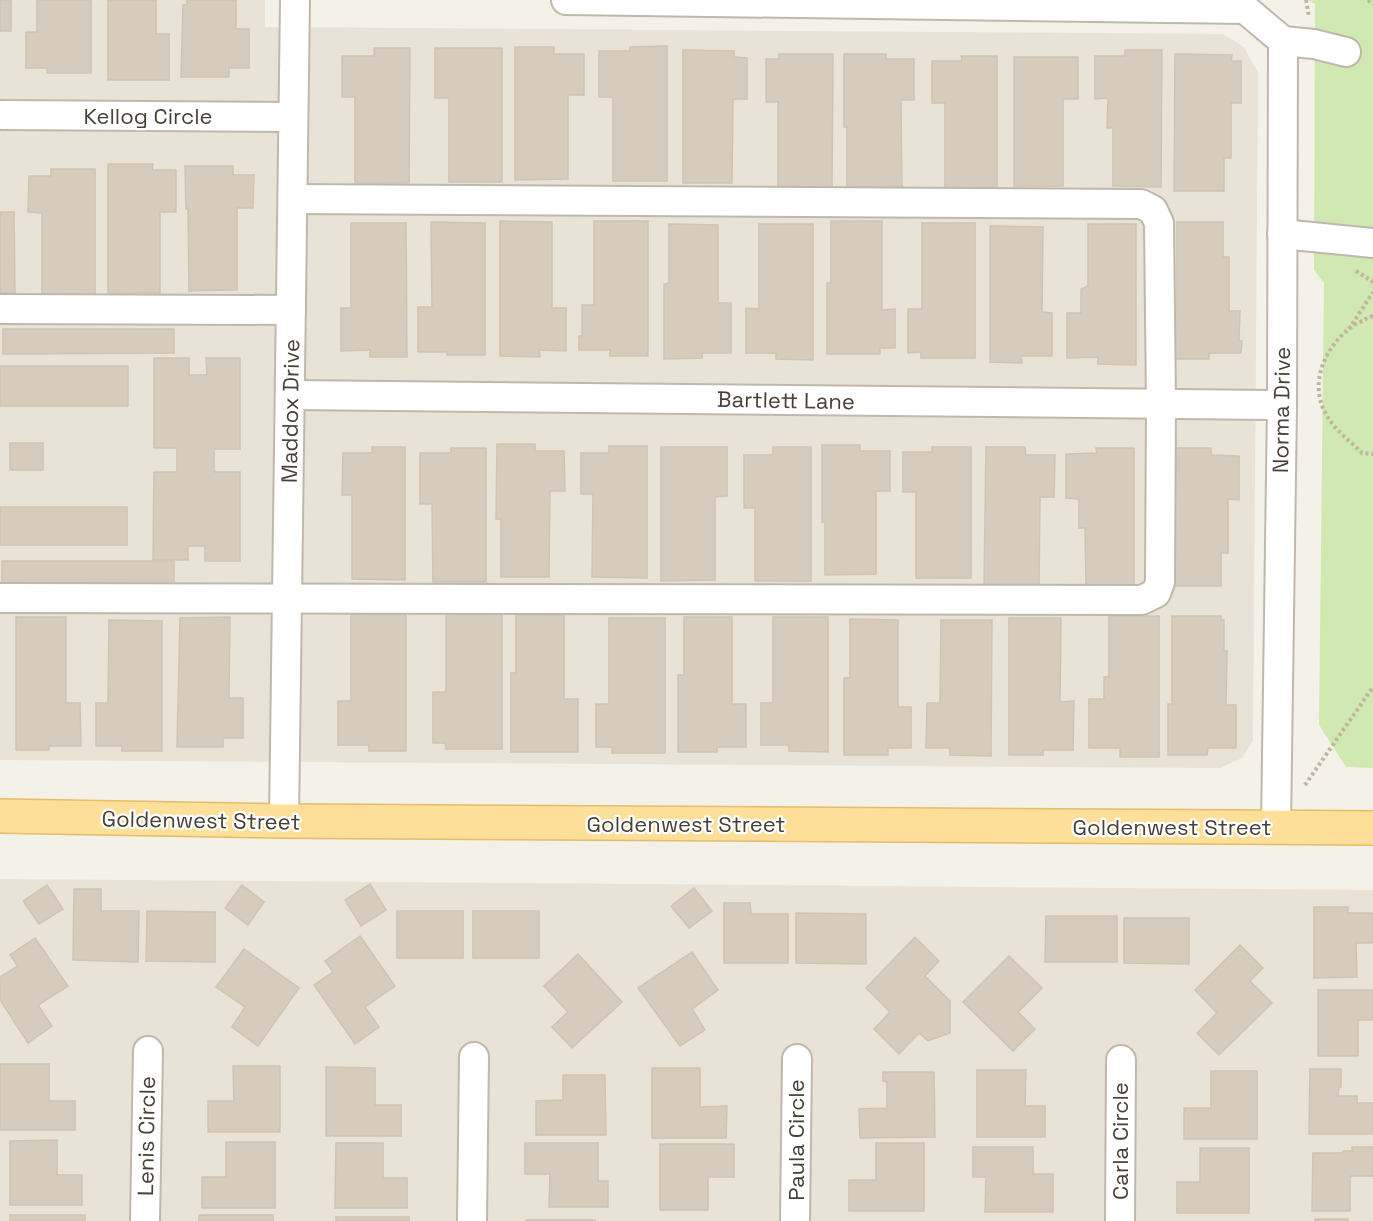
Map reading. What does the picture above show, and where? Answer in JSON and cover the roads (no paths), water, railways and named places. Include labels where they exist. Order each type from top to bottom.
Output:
[{"type":"main road","name":"Goldenwest Street","points":[[0,816],[284,821],[1373,828]]},
{"type":"street","name":"Maddox Drive","points":[[284,821],[295,0]]},
{"type":"street","points":[[566,0],[1245,5],[1283,40],[1314,44],[1346,52]]},
{"type":"street","name":"Norma Drive","points":[[1276,828],[1282,405],[1283,40]]},
{"type":"street","name":"Kellog Circle","points":[[2,115],[293,117]]},
{"type":"street","points":[[0,598],[1142,600],[1156,593],[1160,582],[1159,223],[1153,210],[1141,204],[293,199]]},
{"type":"street","points":[[1282,234],[1373,243]]},
{"type":"street","points":[[0,309],[291,310]]},
{"type":"street","name":"Bartlett Lane","points":[[291,394],[1282,405]]},
{"type":"street","name":"Lenis Circle","points":[[145,1221],[148,1051]]},
{"type":"street","points":[[472,1221],[474,1057]]},
{"type":"street","name":"Paula Circle","points":[[795,1221],[797,1059]]},
{"type":"street","name":"Carla Circle","points":[[1120,1060],[1120,1221]]}]
